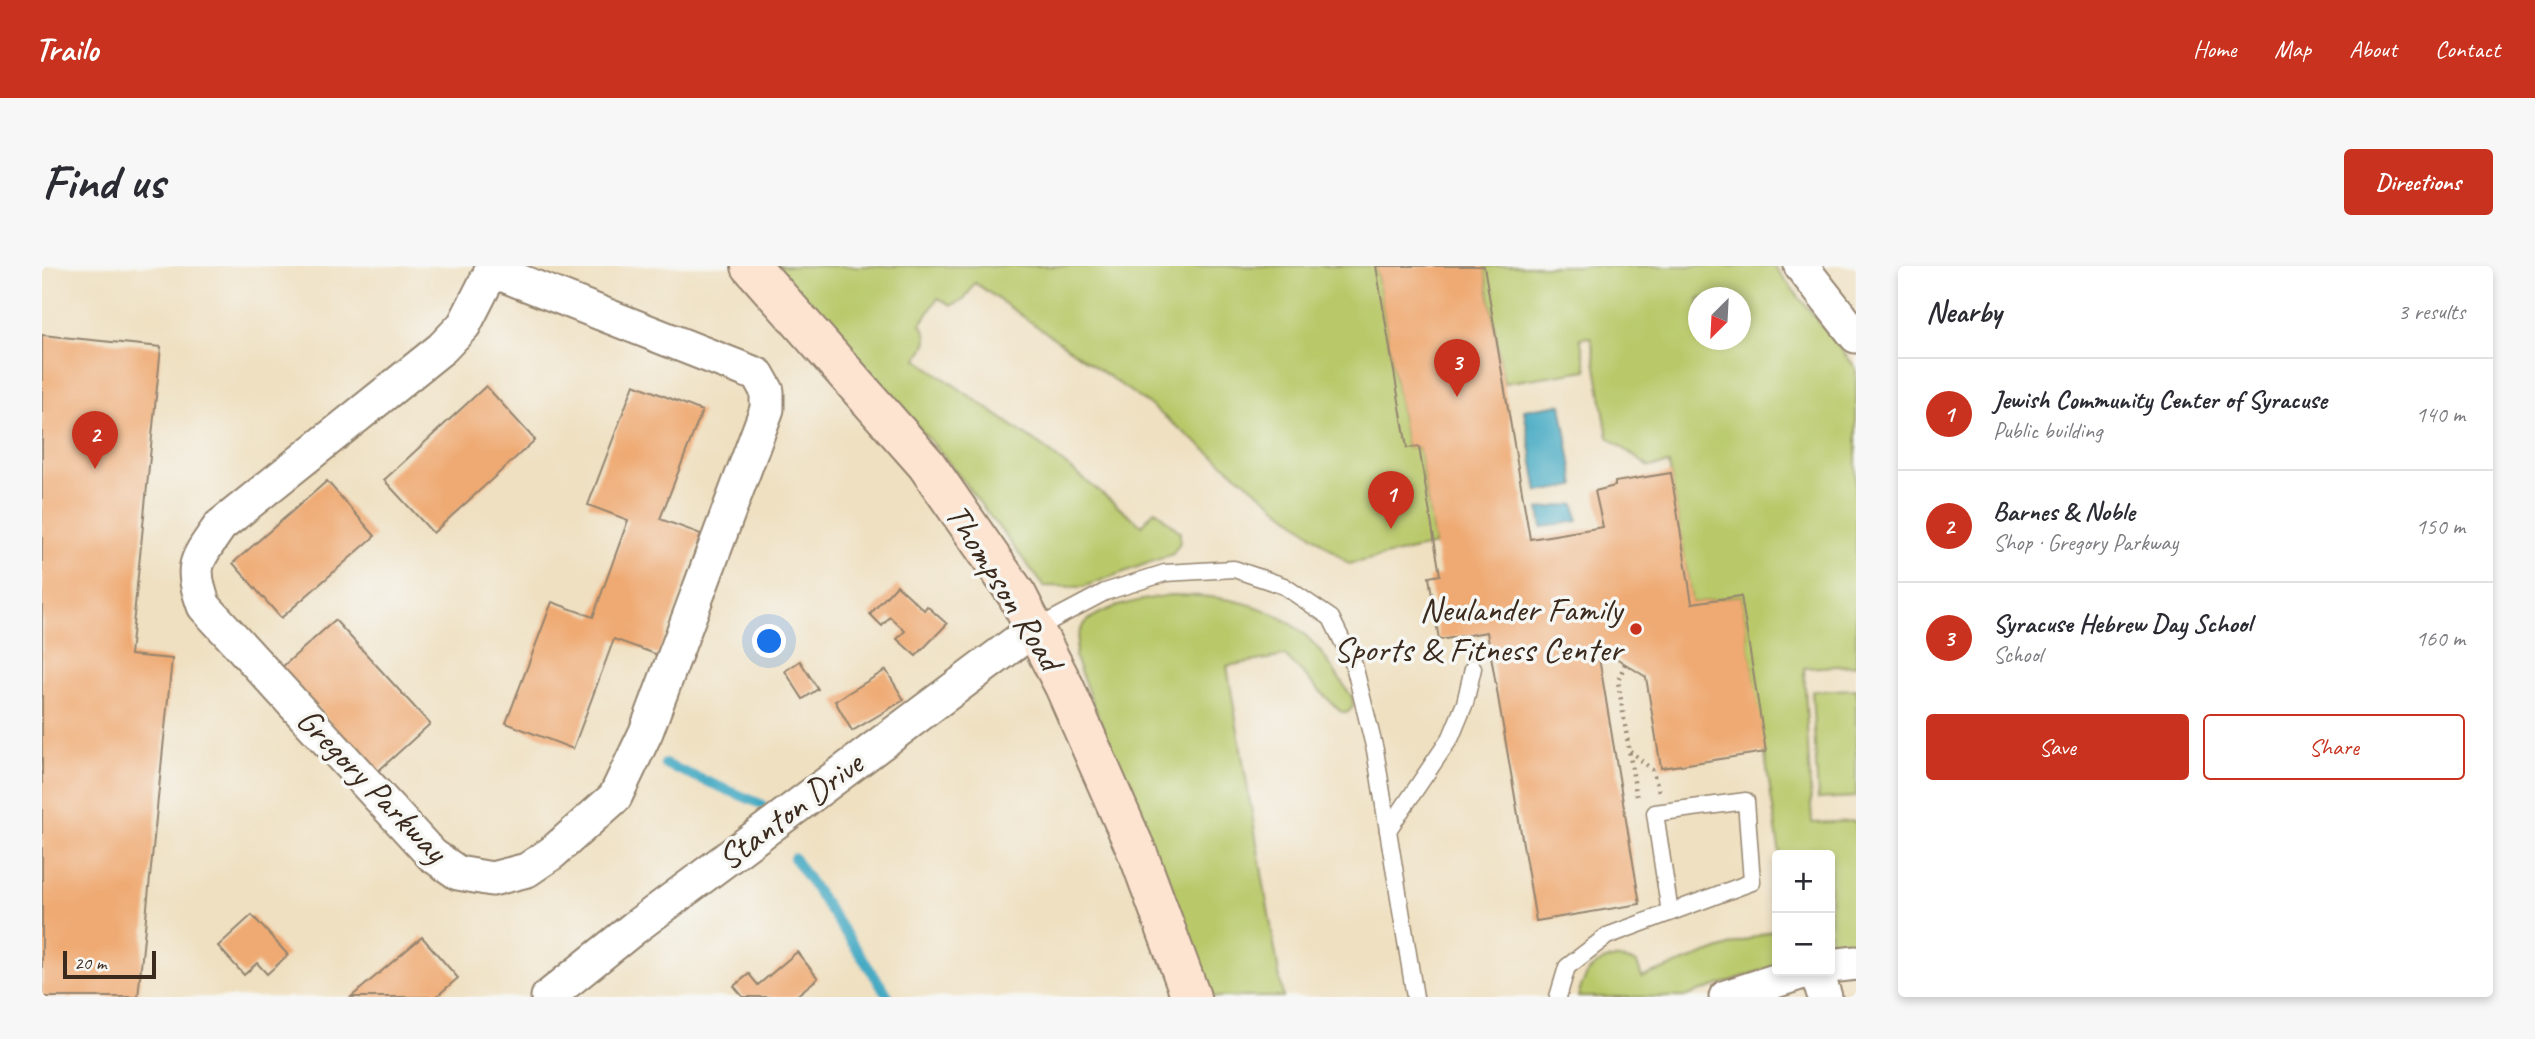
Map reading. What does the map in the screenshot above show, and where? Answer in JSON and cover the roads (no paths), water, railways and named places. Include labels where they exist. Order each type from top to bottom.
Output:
[{"type":"street","name":"Thompson Road","points":[[751,266],[926,464],[1017,595],[1064,686],[1140,859],[1191,997]]},
{"type":"street","points":[[1801,266],[1856,336]]},
{"type":"street","name":"Gregory Parkway","points":[[493,268],[758,376],[767,391],[767,409],[646,732],[615,797],[552,853],[527,870],[492,879],[458,873],[432,855],[204,606],[195,580],[200,556],[220,526],[442,348],[464,325],[493,268]]},
{"type":"street","name":"Stanton Drive","points":[[548,997],[634,928],[1034,629]]},
{"type":"street","points":[[1835,965],[1856,963]]},
{"type":"street","points":[[1726,997],[1790,976]]},
{"type":"street","points":[[1818,976],[1825,997]]},
{"type":"lane","points":[[1034,629],[1105,592],[1165,573],[1234,569],[1283,586],[1331,618],[1354,665],[1375,750],[1415,997]]},
{"type":"lane","points":[[1388,830],[1451,737],[1465,703],[1473,668]]},
{"type":"lane","points":[[1558,997],[1567,967],[1607,936],[1670,913],[1752,882],[1746,801],[1655,813],[1670,913]]},
{"type":"water","points":[[1561,404],[1575,486],[1538,492],[1524,410]]},
{"type":"water","points":[[1575,504],[1578,521],[1542,527],[1539,509]]},
{"type":"waterway","points":[[665,764],[761,804]]},
{"type":"waterway","points":[[794,858],[889,997]]},
{"type":"place","name":"Syracuse Hebrew Day School","points":[[1457,397]]},
{"type":"place","name":"Barnes & Noble","points":[[95,469]]},
{"type":"place","name":"Jewish Community Center of Syracuse","points":[[1391,529]]},
{"type":"place","name":"Neulander Family Sports & Fitness Center","points":[[1636,629]]}]
